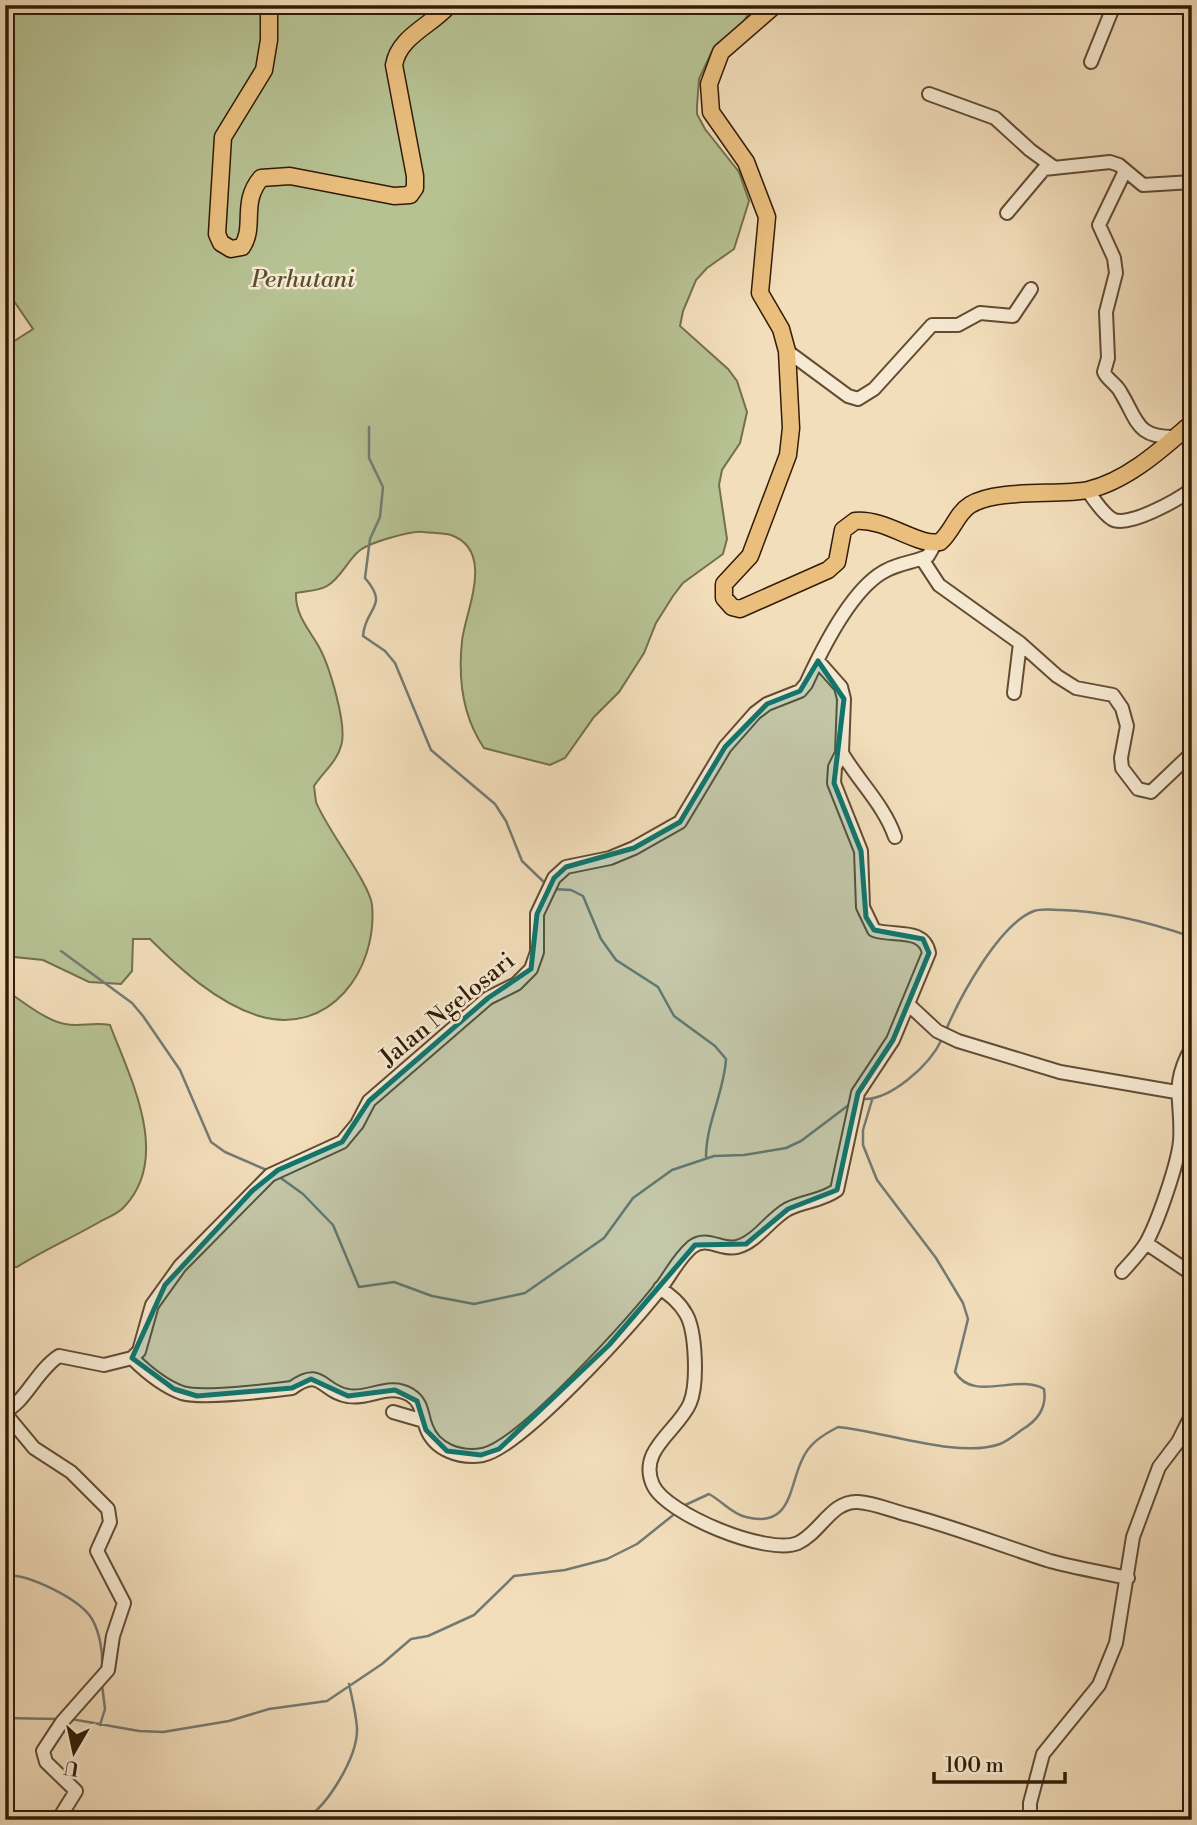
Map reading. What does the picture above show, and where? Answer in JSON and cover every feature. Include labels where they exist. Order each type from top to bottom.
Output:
[{"type":"main road","points":[[269,5],[269,40],[264,70],[223,137],[217,234],[221,243],[231,249],[242,247],[246,239],[249,198],[261,178],[290,176],[394,196],[410,195],[415,188],[415,176],[394,65],[401,45],[449,5]]},
{"type":"main road","points":[[775,5],[722,52],[713,68],[708,101],[711,112],[746,162],[767,218],[767,238],[759,278],[760,293],[781,329],[787,351],[791,428],[788,455],[750,556],[724,584],[726,601],[740,609],[828,569],[837,562],[843,530],[855,521],[882,523],[935,544],[947,537],[972,504],[1035,492],[1087,490],[1113,481],[1192,423]]},
{"type":"street","points":[[1091,62],[1114,5]]},
{"type":"street","points":[[929,94],[995,118],[1052,166]]},
{"type":"street","points":[[1007,212],[1041,172],[1052,166],[1110,162],[1143,185],[1192,182]]},
{"type":"street","points":[[1125,171],[1099,225],[1114,258],[1116,273],[1106,312],[1108,358],[1104,372],[1120,390],[1131,416],[1142,428],[1160,437],[1176,437]]},
{"type":"street","points":[[787,351],[848,396],[858,399],[874,389],[932,325],[958,325],[983,313],[1013,316],[1031,289]]},
{"type":"street","points":[[1087,490],[1110,518],[1117,521],[1160,509],[1192,489]]},
{"type":"street","points":[[935,544],[932,552],[922,559],[939,585],[1020,642],[1076,688],[1113,695],[1122,708],[1127,726],[1121,758],[1122,768],[1138,789],[1151,792],[1162,786],[1192,753]]},
{"type":"street","name":"Jalan Ngelosari","points":[[132,1358],[139,1351],[152,1305],[165,1285],[274,1172],[342,1142],[357,1124],[369,1101],[384,1087],[488,998],[524,976],[535,961],[537,914],[545,890],[554,878],[566,867],[610,858],[680,822],[725,747],[767,704],[800,691],[836,626],[874,579],[885,570],[922,559]]},
{"type":"street","points":[[1014,693],[1020,642]]},
{"type":"street","points":[[58,1820],[76,1791],[46,1762],[43,1751],[66,1717],[101,1679],[110,1663],[113,1636],[124,1603],[98,1555],[97,1548],[110,1522],[110,1513],[71,1472],[34,1448],[5,1412],[12,1409],[37,1373],[59,1356],[104,1365],[132,1358],[146,1372],[174,1389],[197,1396],[292,1388],[304,1379],[322,1381],[348,1396],[395,1390],[409,1394],[417,1401],[435,1441],[458,1455],[481,1455],[499,1449],[518,1436],[568,1387],[660,1288],[684,1255],[695,1245],[709,1243],[727,1249],[746,1244],[788,1209],[824,1198],[837,1190],[856,1099],[893,1040],[929,961],[928,946],[915,935],[880,932],[870,926],[863,907],[861,852],[834,783],[835,767],[842,752],[845,699],[841,687],[817,661]]},
{"type":"street","points":[[842,752],[859,783],[887,814],[895,837]]},
{"type":"street","points":[[909,1004],[937,1031],[958,1041],[1060,1072],[1176,1092]]},
{"type":"street","points":[[1122,1272],[1146,1243],[1178,1155],[1180,1121],[1176,1092],[1179,1072],[1192,1047]]},
{"type":"street","points":[[1146,1243],[1192,1275]]},
{"type":"street","points":[[660,1288],[677,1301],[688,1317],[694,1360],[695,1384],[690,1404],[658,1444],[650,1461],[649,1478],[656,1493],[669,1503],[757,1544],[782,1546],[796,1544],[809,1537],[839,1506],[855,1501],[955,1527],[1052,1561],[1128,1578]]},
{"type":"street","points":[[393,1412],[424,1421]]},
{"type":"street","points":[[1030,1820],[1030,1802],[1044,1754],[1099,1685],[1116,1643],[1133,1537],[1159,1467],[1178,1442],[1192,1414]]},
{"type":"highlighted area","points":[[818,661],[844,699],[834,783],[861,851],[866,917],[874,930],[923,939],[929,953],[893,1040],[858,1093],[837,1190],[788,1209],[746,1244],[695,1245],[609,1345],[499,1449],[481,1455],[447,1451],[426,1430],[417,1401],[395,1390],[348,1396],[311,1379],[292,1388],[197,1396],[174,1389],[132,1358],[165,1285],[252,1191],[278,1170],[342,1142],[369,1101],[488,998],[531,969],[537,914],[554,878],[566,867],[634,848],[680,822],[725,747],[767,704],[800,691]]},
{"type":"green space","name":"Perhutani","points":[[5,5],[754,5],[744,21],[712,51],[699,79],[697,106],[697,114],[705,129],[739,172],[749,201],[734,249],[707,268],[696,280],[680,326],[728,369],[737,381],[747,412],[740,443],[722,470],[719,485],[727,539],[723,554],[683,583],[656,623],[644,653],[619,692],[594,717],[565,758],[550,765],[484,748],[466,710],[461,683],[461,655],[475,583],[475,568],[472,554],[465,543],[451,535],[424,532],[390,538],[359,551],[327,586],[296,593],[300,615],[328,667],[342,725],[339,752],[314,786],[316,802],[364,884],[372,905],[372,929],[367,953],[357,974],[344,993],[327,1007],[307,1017],[284,1020],[259,1016],[228,1003],[200,984],[150,939],[133,939],[132,971],[121,984],[89,982],[43,960],[5,956],[5,347],[33,329],[5,288]]},
{"type":"green space","points":[[5,990],[57,1022],[71,1025],[110,1025],[136,1093],[146,1141],[145,1165],[138,1187],[122,1209],[17,1267],[5,1266]]},
{"type":"waterway","points":[[369,427],[369,458],[383,487],[380,517],[370,539],[365,578],[376,595],[376,601],[363,636],[385,651],[395,663],[431,750],[495,804],[506,821],[522,861],[547,885]]},
{"type":"waterway","points":[[553,889],[571,890],[583,896],[601,939],[616,960],[658,987],[674,1016],[715,1046],[726,1059],[706,1157]]},
{"type":"waterway","points":[[946,1030],[971,981],[994,946],[1007,930],[1034,911],[1044,909],[1111,915],[1192,937]]},
{"type":"waterway","points":[[61,951],[132,1003],[143,1016],[180,1070],[211,1142],[225,1152],[269,1171]]},
{"type":"waterway","points":[[862,1099],[873,1098],[896,1088],[919,1070],[942,1039]]},
{"type":"waterway","points":[[681,1507],[709,1494],[746,1517],[772,1517],[781,1511],[786,1503],[808,1449],[822,1436],[838,1427],[920,1443],[983,1448],[1006,1441],[1028,1425],[1040,1412],[1044,1402],[1044,1389],[1022,1384],[984,1387],[973,1385],[963,1381],[955,1372],[968,1319],[963,1303],[936,1258],[877,1180],[863,1145],[863,1130],[872,1100]]},
{"type":"waterway","points":[[278,1176],[303,1194],[333,1225],[359,1287],[394,1282],[432,1296],[474,1304],[525,1293],[604,1238],[633,1198],[672,1170],[714,1156],[744,1155],[786,1148],[801,1141],[850,1104]]},
{"type":"waterway","points":[[71,1719],[139,1731],[163,1732],[229,1721],[269,1709],[327,1701],[382,1664],[411,1639],[428,1636],[474,1615],[514,1576],[565,1570],[607,1559],[637,1544],[677,1512]]},
{"type":"waterway","points":[[5,1575],[40,1583],[66,1596],[86,1611],[99,1637],[102,1668]]},
{"type":"waterway","points":[[304,1820],[323,1804],[332,1792],[353,1752],[357,1728],[349,1684]]},
{"type":"waterway","points":[[100,1725],[105,1709],[102,1685]]},
{"type":"waterway","points":[[5,1718],[58,1719]]}]
